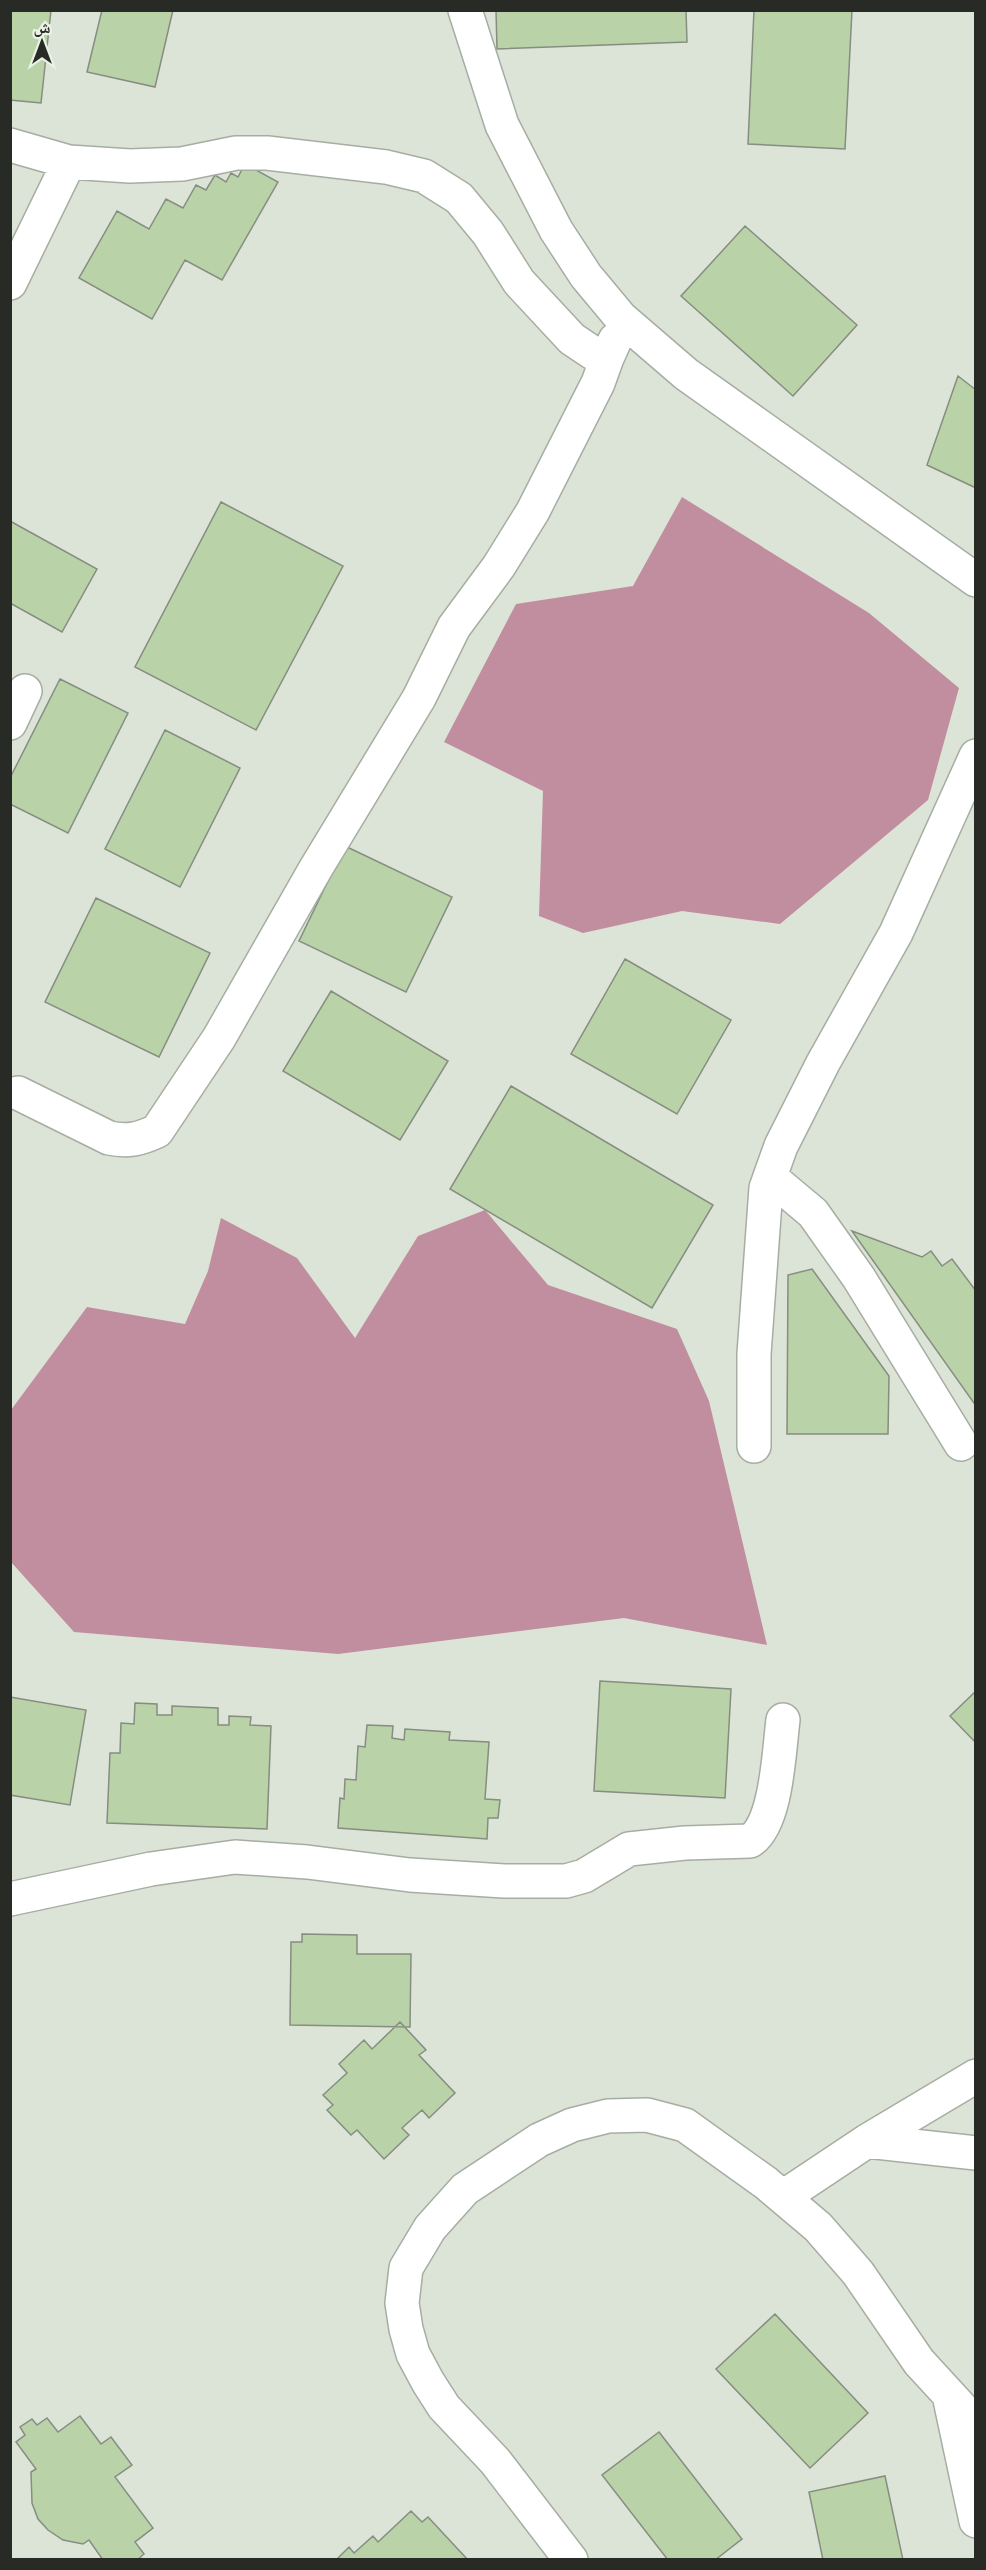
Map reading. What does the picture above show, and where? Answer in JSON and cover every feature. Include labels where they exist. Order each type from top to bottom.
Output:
[{"type":"street","points":[[465,10],[502,125],[556,230],[586,276],[621,318],[686,374],[975,580]]},
{"type":"street","points":[[10,145],[69,162],[130,166],[182,164],[236,153],[267,153],[386,167],[424,176],[459,198],[488,233],[519,282],[572,339],[592,353],[607,358]]},
{"type":"street","points":[[10,283],[69,162]]},
{"type":"street","points":[[18,1093],[109,1138],[126,1142],[140,1139],[157,1131],[219,1038],[316,868],[419,698],[454,627],[499,566],[533,511],[588,404],[614,343],[621,318]]},
{"type":"street","points":[[10,723],[25,691]]},
{"type":"street","points":[[754,1446],[754,1354],[766,1188],[781,1146],[823,1063],[896,933],[975,756]]},
{"type":"street","points":[[770,1177],[813,1213],[859,1278],[961,1444]]},
{"type":"street","points":[[10,1899],[151,1869],[235,1857],[410,1875],[504,1881],[566,1881],[584,1876],[629,1849],[685,1842],[750,1841],[759,1835],[773,1799],[783,1720]]},
{"type":"street","points":[[783,2197],[867,2141],[975,2076]]},
{"type":"street","points":[[571,2559],[495,2461],[444,2407],[413,2354],[402,2302],[406,2268],[430,2228],[465,2189],[539,2140],[572,2125],[608,2116],[647,2115],[685,2125],[783,2197],[818,2227],[858,2273],[919,2362],[975,2424]]},
{"type":"street","points":[[867,2141],[975,2153]]},
{"type":"street","points":[[948,2395],[975,2520]]},
{"type":"shaded area","points":[[682,497],[869,613],[959,688],[928,800],[780,924],[682,911],[583,933],[539,916],[543,791],[444,742],[516,604],[633,586]]},
{"type":"shaded area","points":[[485,1210],[548,1285],[677,1329],[709,1401],[767,1645],[624,1618],[338,1654],[74,1632],[11,1562],[11,1410],[87,1307],[185,1324],[208,1271],[221,1218],[297,1258],[355,1338],[418,1236]]},
{"type":"building","points":[[10,10],[51,10],[41,103],[10,100]]},
{"type":"building","points":[[102,10],[173,10],[155,87],[87,72]]},
{"type":"building","points":[[496,10],[686,10],[687,42],[497,49]]},
{"type":"building","points":[[754,10],[852,10],[845,149],[748,144]]},
{"type":"building","points":[[245,164],[278,182],[222,280],[185,260],[152,319],[79,278],[117,211],[149,229],[166,199],[183,208],[196,185],[206,190],[215,175],[226,182],[231,173],[238,177]]},
{"type":"building","points":[[745,226],[857,325],[793,396],[681,296]]},
{"type":"building","points":[[958,376],[976,390],[976,488],[927,465]]},
{"type":"building","points":[[221,502],[343,566],[256,730],[135,667]]},
{"type":"building","points":[[10,521],[97,569],[62,632],[10,603]]},
{"type":"building","points":[[60,679],[128,713],[68,833],[10,804],[10,778]]},
{"type":"building","points":[[165,730],[240,768],[180,887],[105,849]]},
{"type":"building","points":[[345,846],[452,897],[406,992],[299,941]]},
{"type":"building","points":[[96,898],[210,953],[159,1057],[45,1002]]},
{"type":"building","points":[[625,959],[731,1020],[677,1114],[571,1054]]},
{"type":"building","points":[[331,991],[448,1061],[400,1140],[283,1071]]},
{"type":"building","points":[[511,1086],[713,1205],[652,1308],[450,1189]]},
{"type":"building","points":[[852,1231],[922,1257],[931,1251],[942,1266],[952,1259],[976,1291],[976,1406]]},
{"type":"building","points":[[812,1269],[889,1376],[888,1434],[787,1434],[788,1275]]},
{"type":"building","points":[[600,1681],[731,1689],[725,1798],[594,1791]]},
{"type":"building","points":[[976,1691],[976,1743],[950,1716]]},
{"type":"building","points":[[10,1697],[86,1710],[70,1805],[10,1795]]},
{"type":"building","points":[[135,1703],[157,1704],[157,1715],[172,1715],[172,1706],[218,1708],[218,1725],[229,1725],[229,1716],[251,1717],[250,1725],[271,1726],[267,1829],[107,1823],[110,1753],[120,1753],[121,1723],[134,1724]]},
{"type":"building","points":[[367,1725],[393,1726],[392,1738],[404,1740],[405,1729],[450,1732],[449,1740],[489,1742],[485,1799],[500,1800],[498,1818],[488,1818],[487,1839],[338,1828],[340,1798],[344,1799],[345,1779],[356,1780],[358,1746],[365,1747]]},
{"type":"building","points":[[302,1934],[357,1935],[357,1954],[411,1954],[410,2027],[290,2025],[291,1942],[302,1942]]},
{"type":"building","points":[[400,2022],[426,2050],[419,2055],[455,2093],[429,2118],[422,2110],[402,2128],[409,2135],[384,2159],[357,2130],[351,2135],[327,2110],[333,2105],[323,2095],[347,2073],[339,2064],[364,2040],[372,2049]]},
{"type":"building","points":[[775,2314],[868,2413],[810,2468],[716,2369]]},
{"type":"building","points":[[80,2416],[101,2444],[111,2437],[132,2465],[115,2477],[153,2528],[135,2542],[144,2554],[137,2560],[103,2560],[89,2540],[83,2544],[63,2540],[48,2530],[38,2519],[32,2503],[31,2472],[36,2469],[16,2442],[25,2435],[20,2427],[32,2419],[37,2425],[47,2418],[58,2432]]},
{"type":"building","points":[[659,2432],[742,2539],[715,2560],[668,2560],[602,2475]]},
{"type":"building","points":[[885,2476],[903,2560],[823,2560],[809,2492]]},
{"type":"building","points":[[411,2511],[422,2522],[428,2517],[468,2560],[336,2560],[349,2547],[354,2553],[373,2536],[378,2542]]}]
